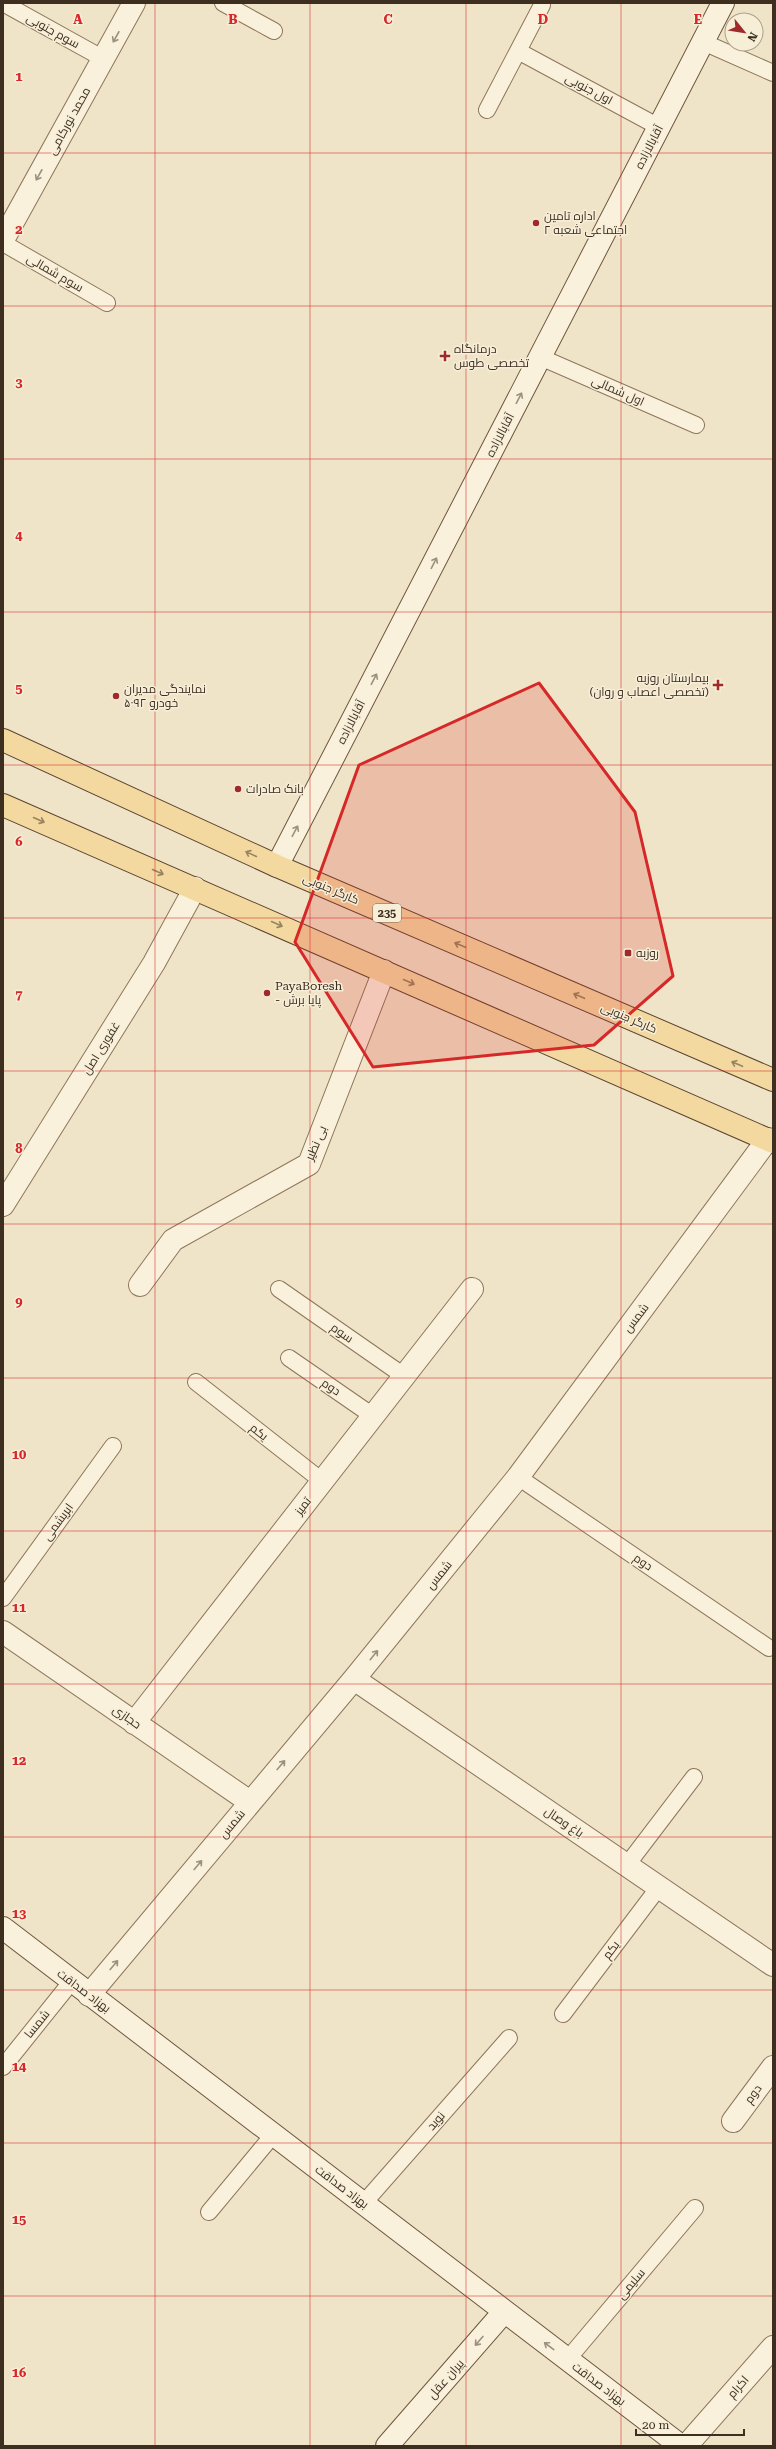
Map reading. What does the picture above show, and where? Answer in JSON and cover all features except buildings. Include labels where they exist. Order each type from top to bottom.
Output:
[{"type":"main road","name":"کارگر جنوبی","points":[[3,740],[277,866],[773,1080]]},
{"type":"main road","points":[[3,804],[770,1140]]},
{"type":"street","name":"محمد نورکامی","points":[[3,240],[134,3]]},
{"type":"street","name":"آقابالازاده","points":[[277,866],[723,3]]},
{"type":"street","name":"غفوری اصل","points":[[3,1205],[154,963],[195,888]]},
{"type":"street","name":"بی نظیر","points":[[140,1285],[173,1240],[309,1164],[384,971]]},
{"type":"street","name":"شمس","points":[[89,1995],[354,1679],[518,1477],[770,1140]]},
{"type":"street","name":"تمیز","points":[[134,1723],[472,1289]]},
{"type":"street","name":"حجازی","points":[[3,1632],[250,1802]]},
{"type":"street","name":"باغ وصال","points":[[354,1679],[773,1965]]},
{"type":"street","name":"بهزاد صداقت","points":[[3,1928],[680,2446]]},
{"type":"street","name":"دوم","points":[[733,2121],[773,2067]]},
{"type":"street","name":"پیران عقل","points":[[387,2446],[504,2312]]},
{"type":"street","name":"اکرام","points":[[686,2446],[773,2347]]},
{"type":"lane","name":"سوم جنوبی","points":[[3,3],[104,59]]},
{"type":"lane","points":[[223,3],[274,31]]},
{"type":"lane","points":[[487,110],[542,5]]},
{"type":"lane","points":[[703,42],[773,73]]},
{"type":"lane","name":"اول جنوبی","points":[[518,51],[659,127]]},
{"type":"lane","name":"سوم شمالی","points":[[3,243],[107,303]]},
{"type":"lane","name":"اول شمالی","points":[[540,357],[696,425]]},
{"type":"lane","name":"سوم","points":[[279,1289],[404,1376]]},
{"type":"lane","name":"دوم","points":[[289,1358],[373,1416]]},
{"type":"lane","name":"یکم","points":[[196,1382],[322,1482]]},
{"type":"lane","name":"ابریشمی","points":[[3,1598],[113,1446]]},
{"type":"lane","name":"دوم","points":[[518,1477],[768,1648]]},
{"type":"lane","points":[[627,1865],[694,1777]]},
{"type":"lane","name":"یکم","points":[[563,2014],[659,1887]]},
{"type":"lane","name":"شمسا","points":[[3,2067],[72,1981]]},
{"type":"lane","name":"نوید","points":[[363,2204],[509,2038]]},
{"type":"lane","points":[[209,2212],[273,2135]]},
{"type":"lane","name":"سلیمی","points":[[567,2360],[695,2208]]},
{"type":"highlighted area","points":[[539,683],[635,812],[673,976],[594,1045],[373,1067],[295,942],[359,765]]},
{"type":"place","name":"اداره تامین اجتماعی شعبه ۲","points":[[536,223]]},
{"type":"place","name":"درمانگاه تخصصی طوس","points":[[445,356]]},
{"type":"place","name":"بیمارستان روزبه (تخصصی اعصاب و روان)","points":[[718,685]]},
{"type":"place","name":"نمایندگی مدیران خودرو ۵۰۹۲","points":[[116,696]]},
{"type":"place","name":"بانک صادرات","points":[[238,789]]},
{"type":"place","name":"روزبه","points":[[628,953]]},
{"type":"place","name":"PayaBoresh - پایا برش","points":[[267,993]]}]
